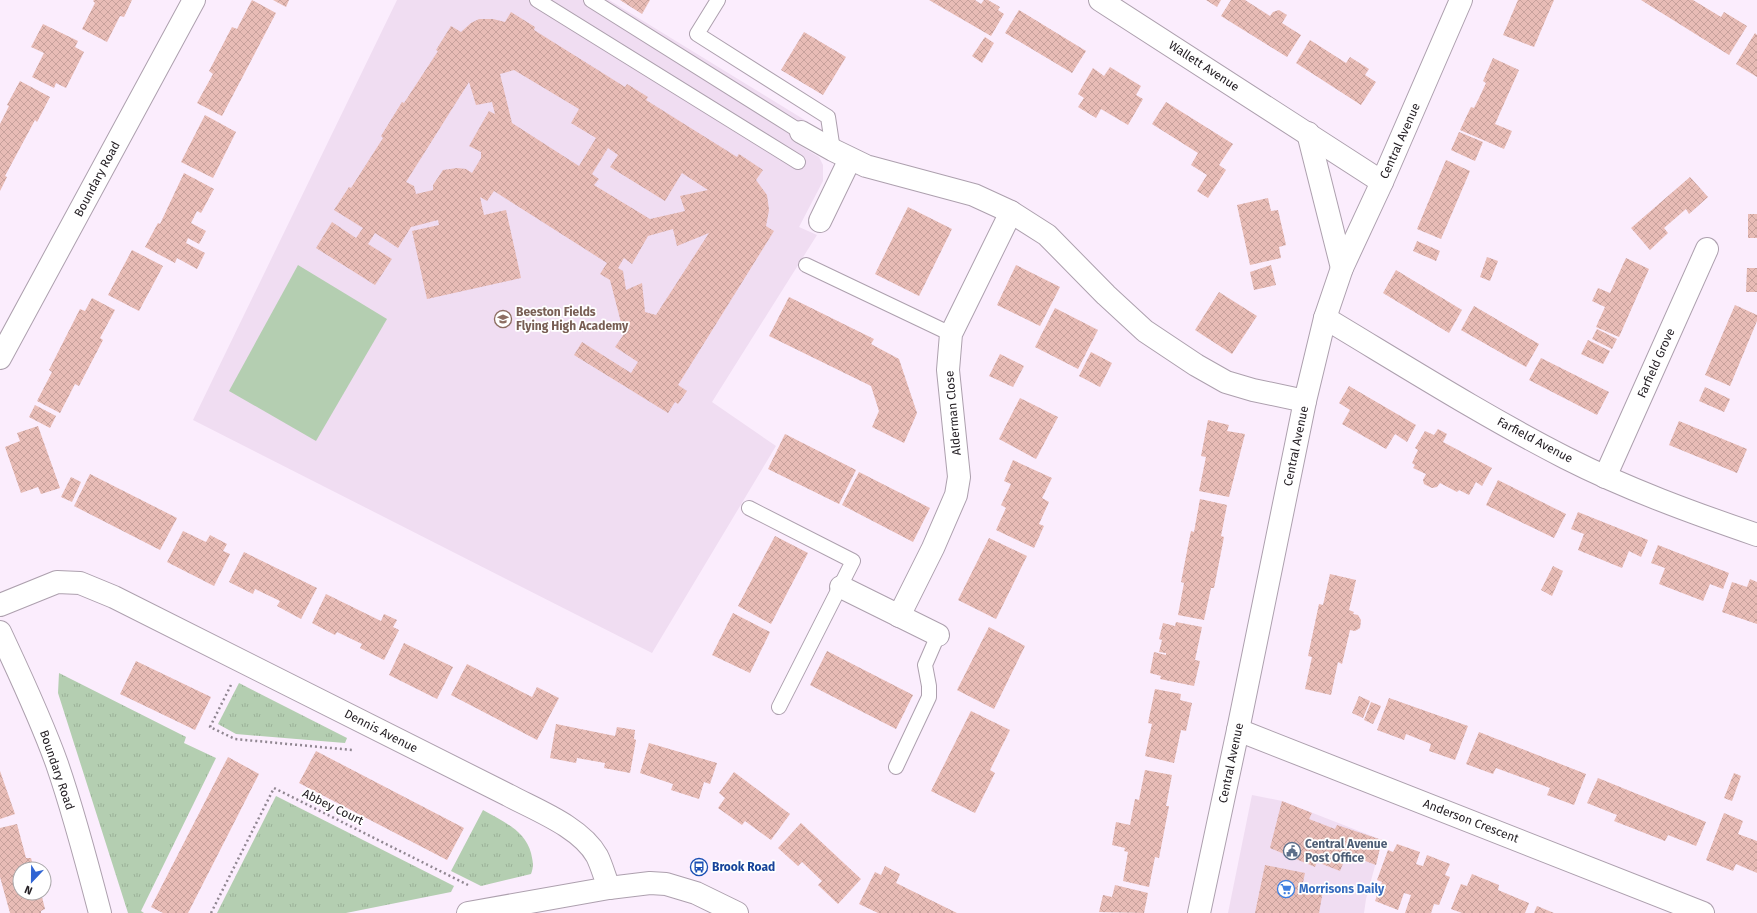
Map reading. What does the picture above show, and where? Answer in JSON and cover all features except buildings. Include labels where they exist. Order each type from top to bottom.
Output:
[{"type":"street","name":"Boundary Road","points":[[0,358],[194,0]]},
{"type":"street","name":"Wallett Avenue","points":[[1100,0],[1382,182]]},
{"type":"street","name":"Central Avenue","points":[[1199,913],[1305,402],[1325,318],[1342,268],[1382,182],[1461,0]]},
{"type":"street","points":[[801,132],[841,154],[891,174],[942,185],[974,195],[1011,212],[1047,235],[1145,332],[1196,366],[1226,382],[1305,402]]},
{"type":"street","points":[[1308,133],[1342,268]]},
{"type":"street","points":[[820,221],[841,154]]},
{"type":"street","name":"Alderman Close","points":[[899,616],[933,548],[956,495],[959,477],[948,370],[951,334],[1011,212]]},
{"type":"street","name":"Farfield Grove","points":[[1605,477],[1707,249]]},
{"type":"street","name":"Farfield Avenue","points":[[1325,318],[1455,397],[1567,458],[1605,477],[1701,516],[1757,535]]},
{"type":"street","name":"Dennis Avenue","points":[[0,605],[58,582],[80,583],[114,597],[514,798],[573,830],[589,844],[597,856],[609,888]]},
{"type":"street","points":[[841,587],[938,635]]},
{"type":"street","name":"Boundary Road","points":[[0,632],[57,763],[87,863],[100,913]]},
{"type":"street","name":"Anderson Crescent","points":[[1238,730],[1703,913]]},
{"type":"street","points":[[468,913],[609,888],[650,883],[666,884],[696,893],[737,913]]},
{"type":"lane","points":[[537,0],[798,162]]},
{"type":"lane","points":[[591,0],[801,132]]},
{"type":"lane","points":[[718,0],[697,34],[828,117],[841,154]]},
{"type":"lane","points":[[806,265],[951,334]]},
{"type":"lane","points":[[749,508],[853,561],[780,707]]},
{"type":"lane","points":[[896,767],[929,697],[929,686],[925,666],[938,635]]},
{"type":"path","points":[[243,662],[210,728],[235,739],[352,750],[366,723]]},
{"type":"path","name":"Abbey Court","points":[[211,913],[274,788],[473,887]]},
{"type":"shaded area","name":"Beeston Fields Flying High Academy","points":[[397,0],[609,0],[808,122],[794,142],[819,157],[823,165],[823,181],[799,227],[817,235],[712,402],[776,446],[652,653],[193,420]]},
{"type":"shaded area","points":[[1252,795],[1282,801],[1382,840],[1366,899],[1364,913],[1228,913]]},
{"type":"green space","points":[[298,265],[387,319],[316,441],[229,391]]},
{"type":"green space","points":[[59,673],[186,737],[184,743],[216,758],[141,911],[144,913],[128,913],[58,693]]},
{"type":"green space","points":[[239,683],[347,738],[345,743],[236,734],[218,724]]},
{"type":"green space","points":[[276,796],[454,886],[451,892],[346,913],[217,913]]},
{"type":"green space","points":[[483,810],[505,822],[524,838],[533,861],[531,874],[481,886],[451,871]]},
{"type":"place","name":"Beeston Fields Flying High Academy","points":[[503,319]]},
{"type":"place","name":"Central Avenue Post Office","points":[[1292,851]]},
{"type":"place","name":"Brook Road","points":[[699,867]]},
{"type":"place","name":"Morrisons Daily","points":[[1286,889]]}]
